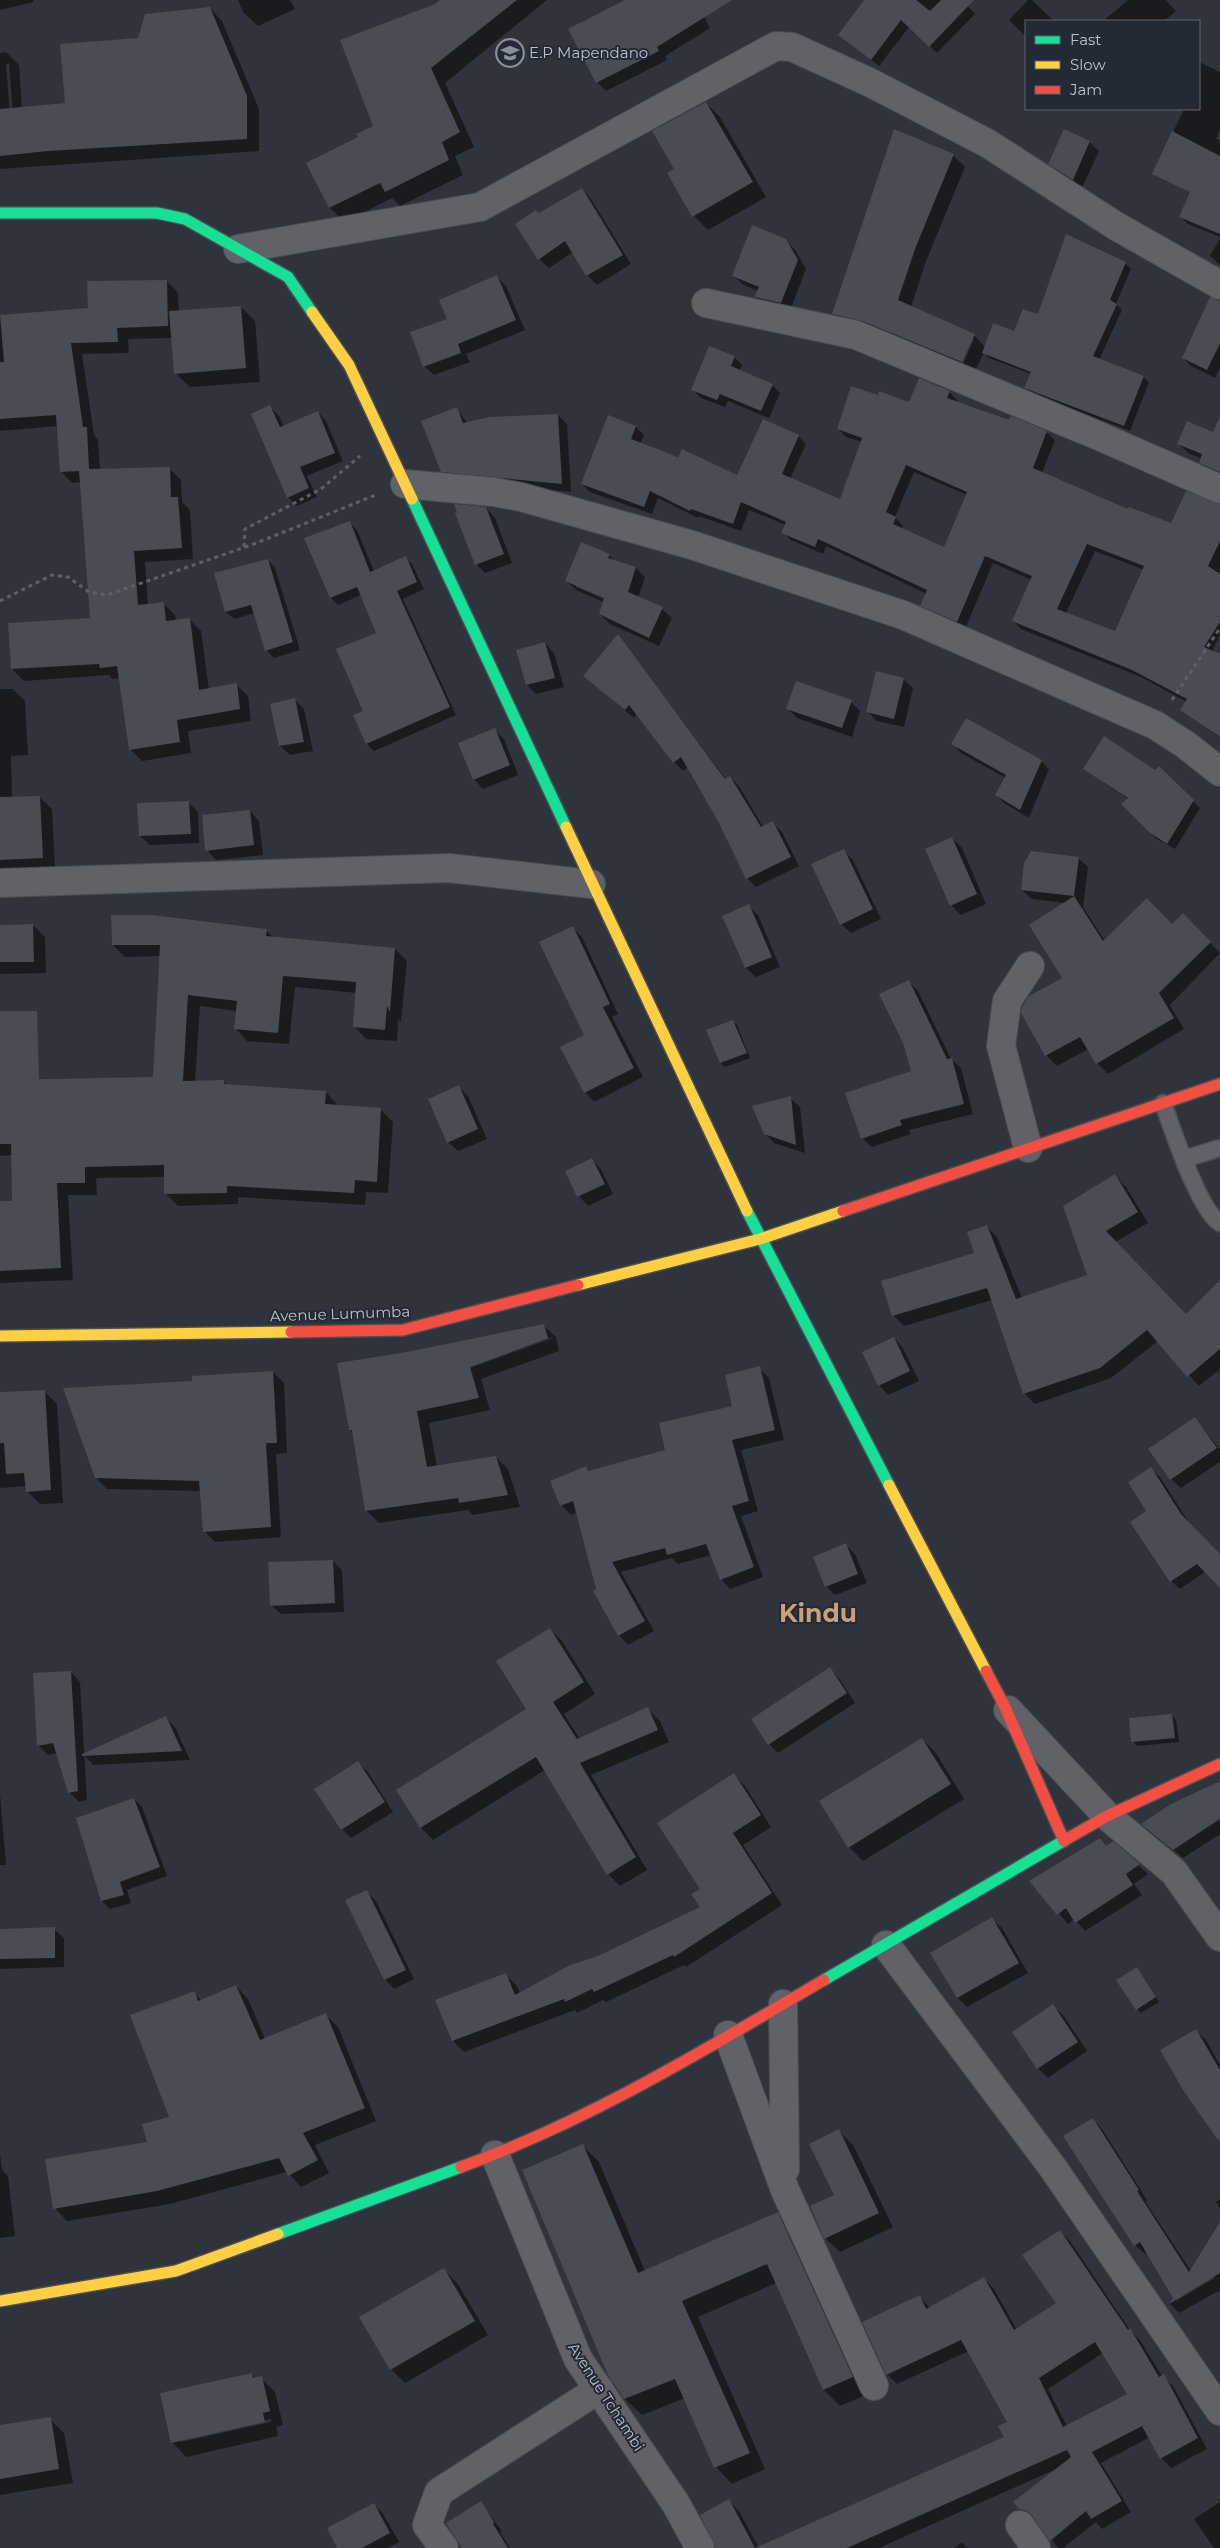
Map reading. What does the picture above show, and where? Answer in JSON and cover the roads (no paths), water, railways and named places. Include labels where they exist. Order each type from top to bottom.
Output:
[{"type":"street","points":[[238,248],[480,207],[776,46],[792,47],[860,78],[986,143],[1116,226],[1220,285]]},
{"type":"street","points":[[0,213],[157,214],[185,218],[288,277],[349,365],[591,884],[760,1239],[1005,1707],[1064,1841]]},
{"type":"street","points":[[706,303],[856,335],[1220,489]]},
{"type":"street","points":[[405,484],[494,492],[521,497],[692,545],[903,615],[1155,725],[1186,745],[1220,772]]},
{"type":"street","points":[[0,883],[449,868],[591,884]]},
{"type":"street","points":[[1028,1148],[1001,1046],[1007,1001],[1030,966]]},
{"type":"street","name":"Avenue Lumumba","points":[[0,1336],[403,1330],[760,1239],[1220,1084]]},
{"type":"street","points":[[1005,1707],[1106,1816],[1174,1872],[1220,1938]]},
{"type":"street","points":[[0,2301],[176,2271],[495,2155],[622,2097],[1106,1816],[1220,1764]]},
{"type":"street","points":[[886,1945],[1053,2168],[1220,2411]]},
{"type":"street","points":[[782,2004],[785,2190]]},
{"type":"street","points":[[728,2035],[785,2190],[874,2386]]},
{"type":"street","name":"Avenue Tchambi","points":[[495,2155],[571,2344],[676,2504],[700,2548]]},
{"type":"street","points":[[444,2548],[427,2525],[439,2492],[599,2389]]},
{"type":"street","points":[[1020,2525],[1036,2548]]},
{"type":"lane","points":[[1163,1103],[1184,1159],[1207,1209],[1220,1223]]},
{"type":"lane","points":[[1184,1159],[1220,1148]]},
{"type":"place","name":"E.P Mapendano","points":[[510,53]]},
{"type":"district","name":"Kindu","points":[[818,1613]]}]
